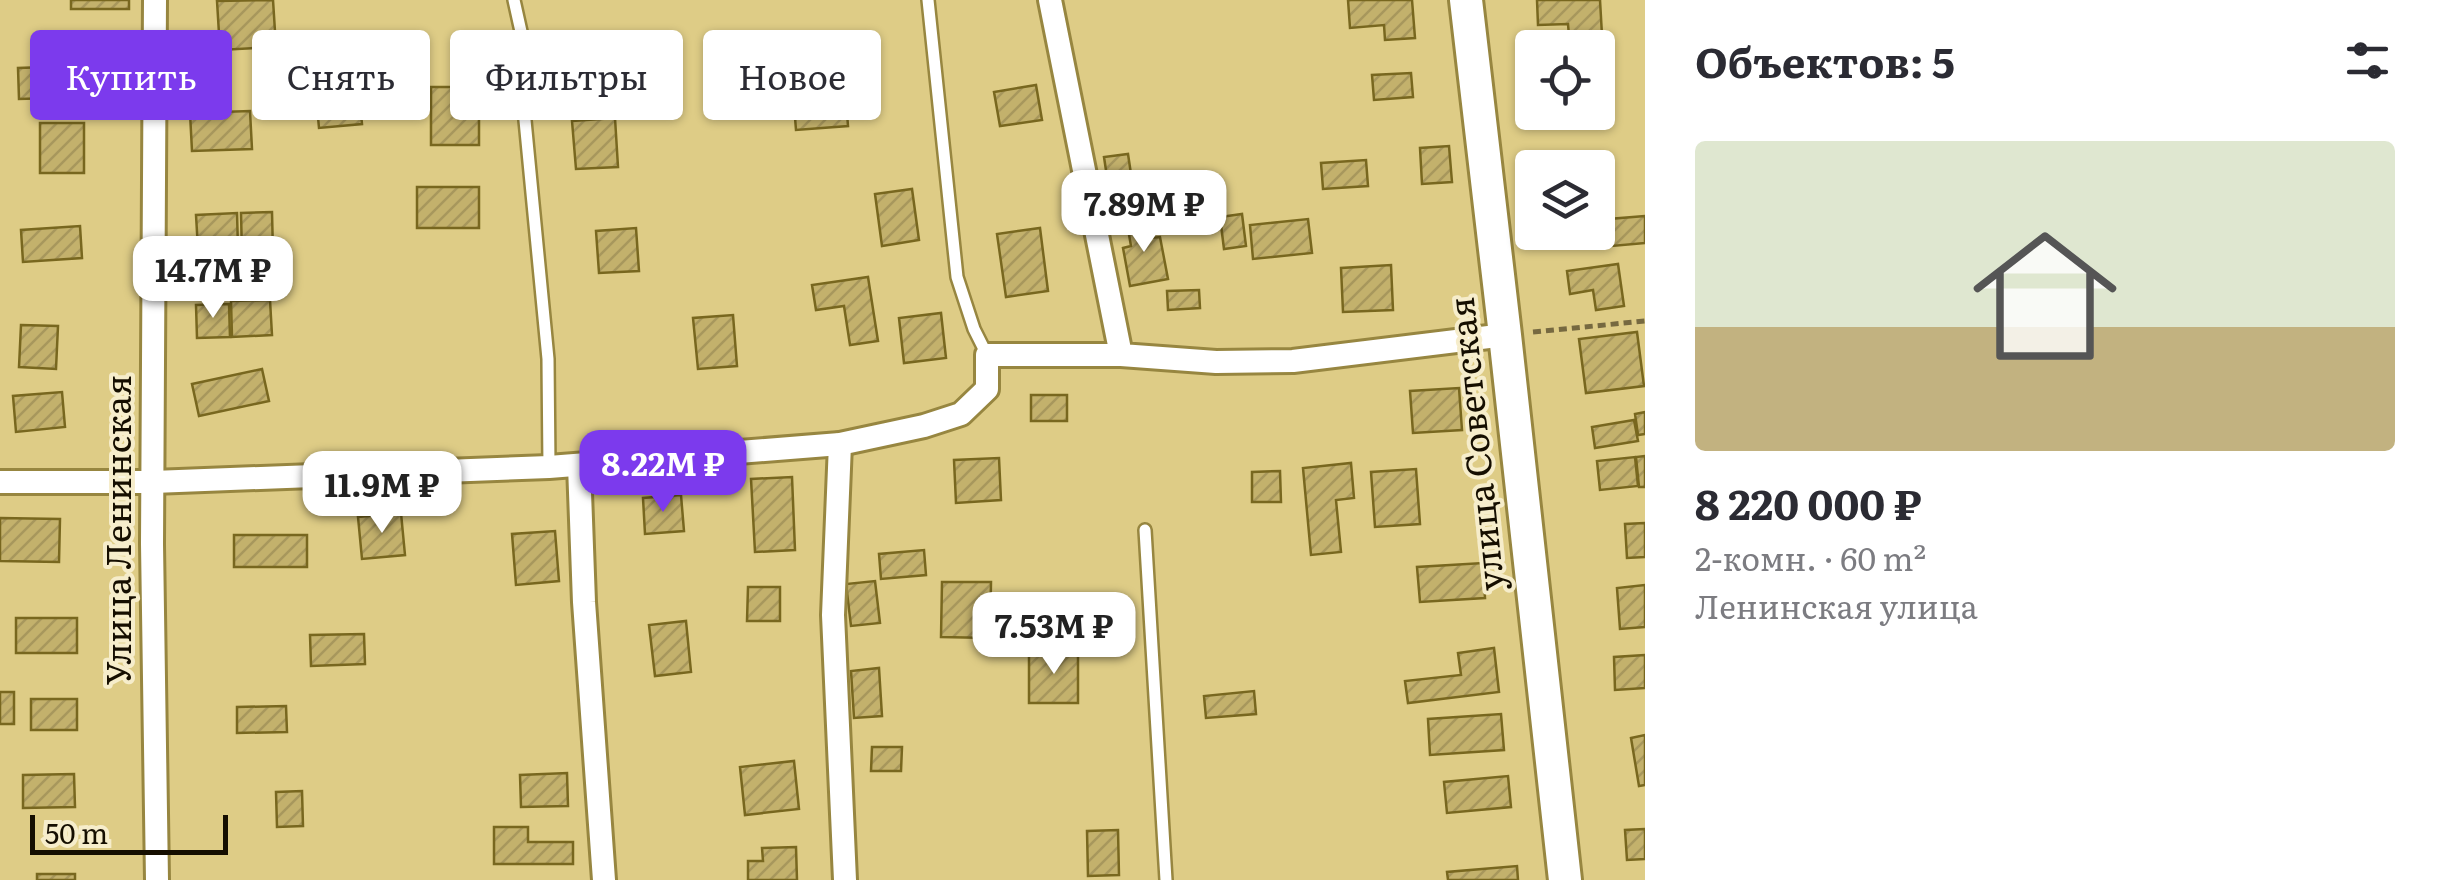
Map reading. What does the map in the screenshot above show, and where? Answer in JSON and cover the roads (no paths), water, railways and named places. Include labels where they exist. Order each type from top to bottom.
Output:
[{"type":"street","name":"Улица Ленинская","points":[[155,0],[153,482],[157,880]]},
{"type":"street","points":[[1050,0],[1121,355]]},
{"type":"street","name":"улица Советская","points":[[1466,0],[1565,880]]},
{"type":"street","points":[[0,482],[153,482],[548,467],[840,444],[961,414],[987,389],[987,355],[1121,355],[1216,362],[1293,362],[1505,335]]},
{"type":"street","points":[[840,444],[833,615],[845,880]]},
{"type":"street","points":[[579,465],[584,602],[604,880]]},
{"type":"lane","points":[[514,0],[526,54],[524,110],[548,359],[548,467]]},
{"type":"lane","points":[[928,0],[958,277],[974,329],[987,355]]},
{"type":"lane","points":[[1145,530],[1166,880]]}]
